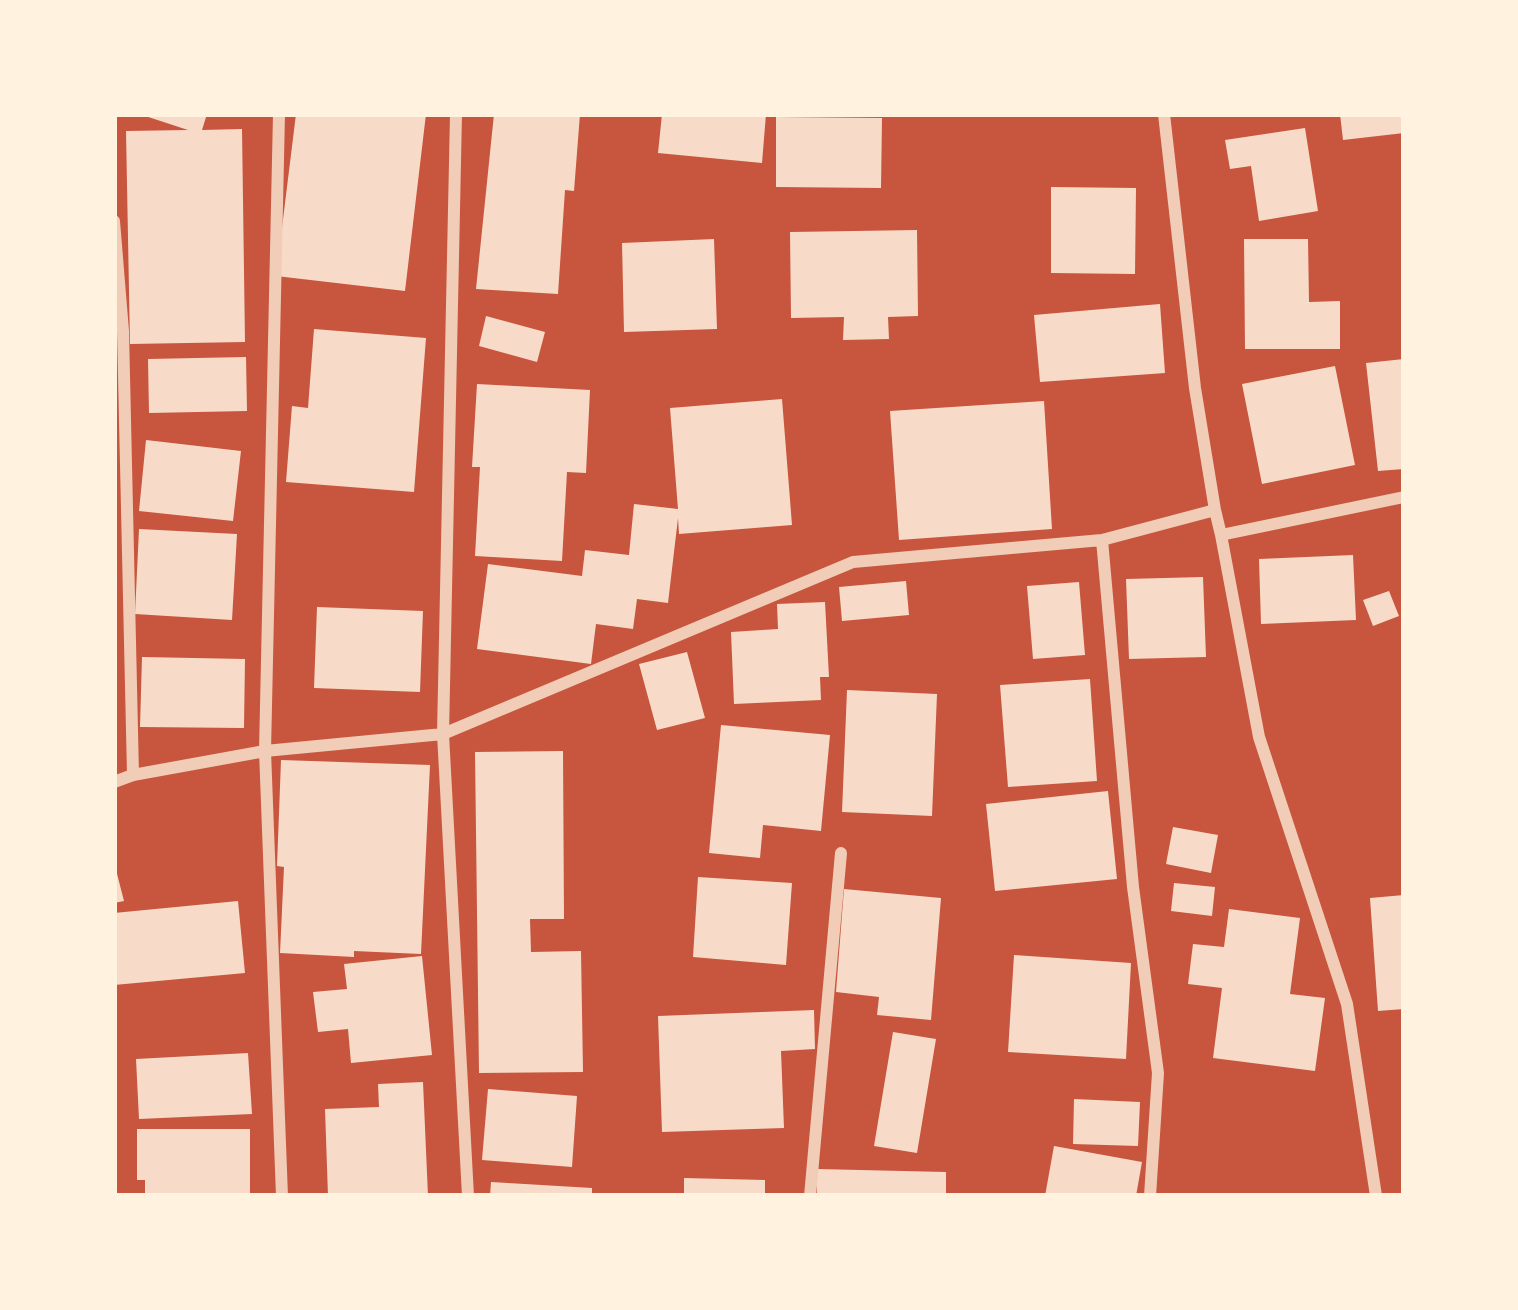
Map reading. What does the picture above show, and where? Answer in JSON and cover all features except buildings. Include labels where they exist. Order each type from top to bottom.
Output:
[{"type":"street","points":[[279,114],[265,752],[282,1196]]},
{"type":"street","points":[[456,114],[443,734],[468,1196]]},
{"type":"street","points":[[1164,114],[1195,388],[1259,737],[1347,1004],[1376,1196]]},
{"type":"street","points":[[114,221],[123,331],[133,775]]},
{"type":"street","points":[[1222,535],[1404,497]]},
{"type":"street","points":[[114,782],[265,752],[443,734],[853,562],[1102,540],[1215,510]]},
{"type":"street","points":[[1102,540],[1133,887],[1158,1073],[1150,1196]]},
{"type":"street","points":[[810,1196],[841,853]]}]
